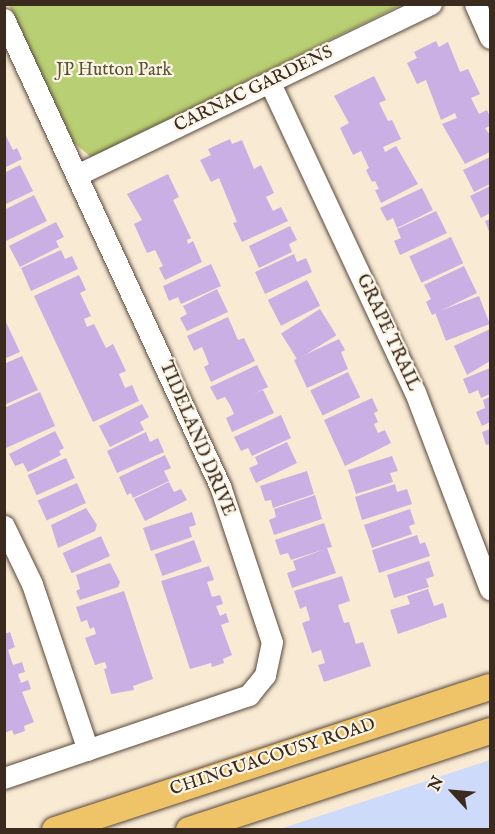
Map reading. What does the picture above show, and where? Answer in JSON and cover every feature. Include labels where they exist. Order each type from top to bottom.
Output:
[{"type":"main road","name":"CHINGUACOUSY ROAD","points":[[55,830],[490,687]]},
{"type":"main road","points":[[189,830],[234,822],[490,731]]},
{"type":"street","name":"CARNAC GARDENS","points":[[77,175],[431,4]]},
{"type":"street","points":[[475,4],[490,38]]},
{"type":"street","name":"TIDELAND DRIVE","points":[[4,19],[220,486],[272,642],[266,675],[249,695],[4,778]]},
{"type":"street","name":"GRAPE TRAIL","points":[[270,83],[415,392],[490,589]]},
{"type":"street","points":[[4,526],[32,584],[88,750]]},
{"type":"shaded area","points":[[490,760],[490,829],[280,829]]},
{"type":"green space","name":"JP Hutton Park","points":[[9,5],[401,5],[91,157],[73,142]]},
{"type":"building","points":[[436,41],[439,47],[448,42],[460,72],[468,69],[480,94],[471,98],[479,114],[487,110],[490,117],[490,126],[485,128],[490,135],[490,152],[465,164],[442,124],[457,118],[455,113],[441,120],[426,80],[417,84],[407,63],[417,58],[414,52]]},
{"type":"building","points":[[374,76],[386,100],[379,103],[388,121],[392,120],[401,139],[383,147],[385,152],[396,146],[418,184],[381,203],[375,190],[379,189],[375,181],[372,182],[366,170],[369,168],[361,151],[353,155],[340,128],[349,123],[334,96]]},
{"type":"building","points":[[4,132],[13,150],[17,148],[22,159],[4,168]]},
{"type":"building","points":[[230,139],[232,144],[242,140],[254,169],[261,165],[274,193],[266,197],[273,211],[281,207],[288,221],[242,242],[233,223],[237,222],[219,178],[211,182],[200,160],[211,155],[208,149]]},
{"type":"building","points":[[490,157],[490,184],[474,192],[463,170]]},
{"type":"building","points":[[20,165],[33,191],[4,205],[4,173]]},
{"type":"building","points":[[168,174],[179,197],[173,200],[191,238],[187,240],[188,244],[193,241],[202,262],[165,280],[159,268],[163,266],[155,250],[147,253],[134,224],[142,220],[127,194]]},
{"type":"building","points":[[490,186],[490,213],[481,218],[470,196]]},
{"type":"building","points":[[422,188],[433,210],[397,228],[393,218],[387,221],[380,208]]},
{"type":"building","points":[[34,195],[47,221],[6,241],[4,210]]},
{"type":"building","points":[[436,211],[447,233],[400,255],[394,241],[401,238],[397,229]]},
{"type":"building","points":[[490,219],[490,234],[485,221]]},
{"type":"building","points":[[56,222],[64,237],[56,241],[59,247],[20,267],[9,246]]},
{"type":"building","points":[[290,226],[297,240],[289,244],[292,252],[259,268],[249,246]]},
{"type":"building","points":[[451,237],[463,263],[422,283],[409,256]]},
{"type":"building","points":[[61,250],[65,259],[72,256],[78,269],[31,291],[21,268]]},
{"type":"building","points":[[294,254],[297,262],[306,258],[312,272],[265,294],[255,272]]},
{"type":"building","points":[[211,264],[221,286],[181,304],[178,297],[169,301],[163,286]]},
{"type":"building","points":[[464,266],[477,293],[432,315],[426,302],[431,299],[424,285]]},
{"type":"building","points":[[79,275],[86,290],[80,293],[91,316],[84,319],[87,327],[94,324],[106,348],[113,344],[126,371],[119,374],[125,388],[132,385],[139,401],[93,422],[34,296]]},
{"type":"building","points":[[307,280],[320,306],[281,326],[268,300]]},
{"type":"building","points":[[217,289],[228,312],[187,331],[180,318],[187,314],[183,306]]},
{"type":"building","points":[[479,296],[490,324],[446,341],[435,313]]},
{"type":"building","points":[[320,309],[336,335],[297,360],[281,333]]},
{"type":"building","points":[[228,317],[238,340],[244,338],[255,361],[211,382],[204,367],[209,364],[202,347],[194,351],[187,336]]},
{"type":"building","points":[[4,318],[20,352],[4,359]]},
{"type":"building","points":[[490,329],[490,361],[467,375],[454,346]]},
{"type":"building","points":[[339,339],[345,350],[341,352],[348,369],[307,388],[294,360]]},
{"type":"building","points":[[22,356],[38,390],[4,405],[4,364]]},
{"type":"building","points":[[257,365],[268,387],[253,394],[263,390],[274,413],[232,432],[226,418],[234,414],[230,405],[225,397],[217,400],[210,387]]},
{"type":"building","points":[[490,368],[490,394],[481,398],[478,390],[469,394],[463,379]]},
{"type":"building","points":[[348,372],[360,397],[323,416],[310,390]]},
{"type":"building","points":[[40,392],[55,426],[6,448],[4,408]]},
{"type":"building","points":[[490,397],[490,422],[482,426],[476,412],[485,408],[483,400]]},
{"type":"building","points":[[372,398],[378,411],[374,413],[378,422],[374,424],[378,433],[385,430],[391,443],[345,466],[324,420]]},
{"type":"building","points":[[142,404],[149,417],[140,422],[144,430],[110,447],[99,426]]},
{"type":"building","points":[[281,415],[291,438],[252,456],[248,448],[241,451],[234,437]]},
{"type":"building","points":[[490,429],[490,444],[486,445],[482,432]]},
{"type":"building","points":[[55,431],[64,448],[59,451],[61,455],[28,472],[23,463],[15,466],[9,454]]},
{"type":"building","points":[[146,432],[150,442],[158,438],[164,452],[117,473],[107,451]]},
{"type":"building","points":[[287,442],[297,463],[256,483],[249,468],[258,464],[255,457]]},
{"type":"building","points":[[165,455],[171,468],[164,471],[169,481],[133,498],[131,493],[127,495],[119,477]]},
{"type":"building","points":[[392,456],[398,471],[390,473],[393,482],[356,494],[348,470]]},
{"type":"building","points":[[66,458],[75,478],[37,495],[28,475]]},
{"type":"building","points":[[307,471],[314,494],[273,508],[271,500],[265,501],[260,486]]},
{"type":"building","points":[[169,482],[174,492],[181,489],[187,500],[145,521],[134,499]]},
{"type":"building","points":[[77,483],[86,503],[47,521],[38,500]]},
{"type":"building","points":[[395,484],[397,492],[407,489],[412,504],[362,520],[355,497]]},
{"type":"building","points":[[315,495],[322,519],[274,535],[269,520],[276,517],[274,509]]},
{"type":"building","points":[[86,508],[97,525],[95,531],[58,548],[51,525]]},
{"type":"building","points":[[410,509],[415,524],[409,526],[412,534],[372,548],[364,525]]},
{"type":"building","points":[[192,512],[196,525],[189,527],[192,537],[151,551],[143,528]]},
{"type":"building","points":[[324,523],[332,547],[327,548],[336,573],[292,588],[287,573],[296,570],[293,561],[325,549],[291,560],[288,553],[280,555],[275,540]]},
{"type":"building","points":[[417,535],[420,544],[425,542],[430,556],[379,573],[372,550]]},
{"type":"building","points":[[101,536],[110,556],[72,573],[63,553]]},
{"type":"building","points":[[194,540],[202,562],[162,576],[155,554]]},
{"type":"building","points":[[429,561],[434,576],[426,579],[429,587],[394,598],[387,575]]},
{"type":"building","points":[[110,563],[120,582],[118,587],[80,600],[76,591],[80,589],[76,575]]},
{"type":"building","points":[[209,566],[214,580],[207,582],[212,597],[220,595],[223,604],[216,606],[220,616],[226,613],[229,622],[221,625],[232,655],[223,659],[224,663],[212,667],[211,663],[190,669],[161,581]]},
{"type":"building","points":[[342,576],[350,601],[338,605],[344,623],[349,622],[356,644],[363,642],[371,666],[324,682],[318,665],[325,663],[321,650],[312,653],[302,623],[310,620],[306,606],[300,609],[294,591]]},
{"type":"building","points":[[428,589],[434,606],[443,603],[447,617],[398,634],[390,610],[410,604],[407,596]]},
{"type":"building","points":[[124,591],[153,679],[133,686],[134,690],[111,694],[104,669],[107,668],[105,662],[95,665],[85,638],[96,634],[94,627],[90,629],[87,620],[81,622],[76,607]]},
{"type":"building","points":[[10,632],[15,647],[8,650],[13,665],[22,662],[25,672],[18,674],[21,683],[28,680],[31,689],[22,692],[34,722],[24,726],[25,731],[14,735],[12,730],[4,733],[4,634]]}]
